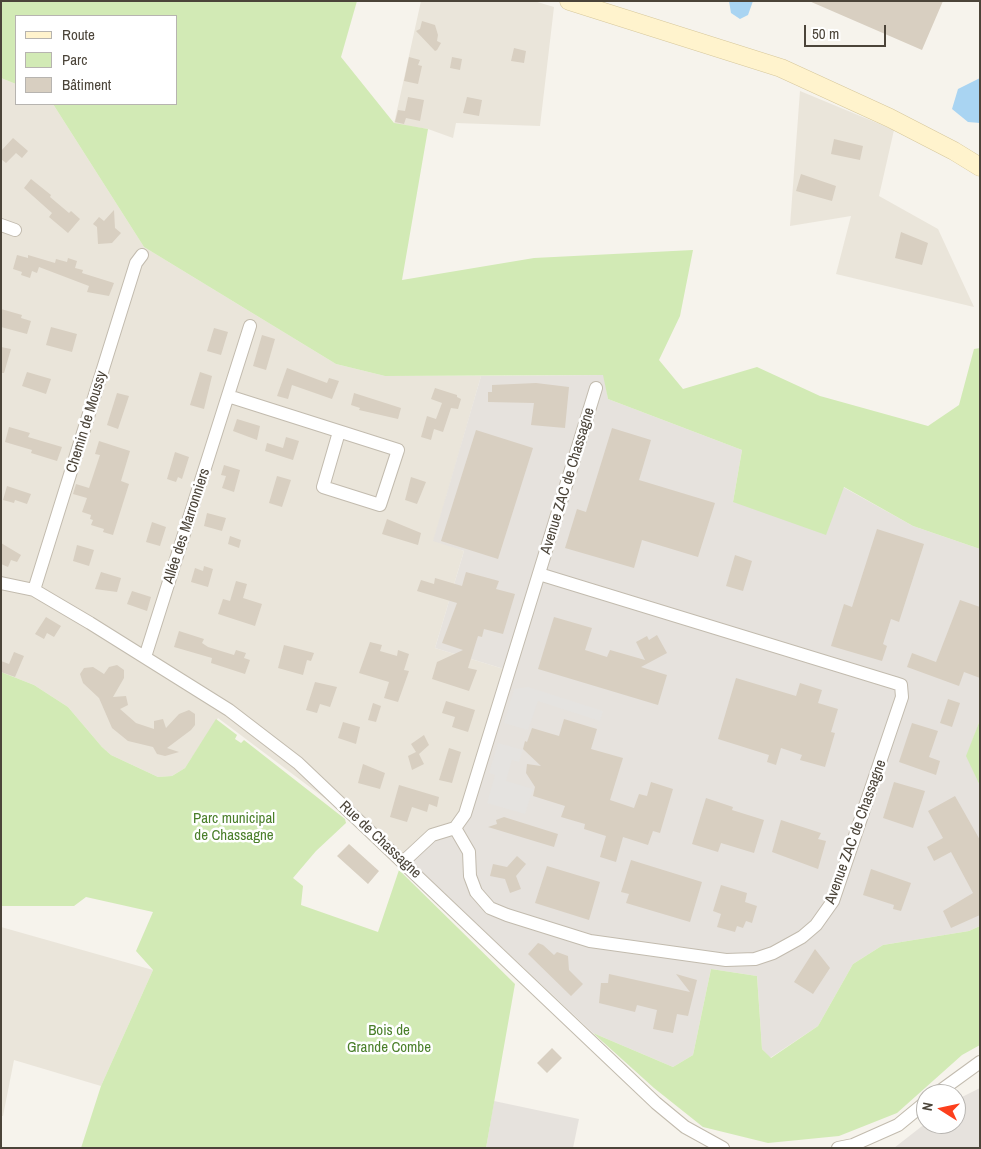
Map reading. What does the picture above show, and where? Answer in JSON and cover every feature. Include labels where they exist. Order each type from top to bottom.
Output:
[{"type":"street","points":[[569,1],[781,68],[890,118],[980,167]]},
{"type":"street","points":[[1,225],[15,230]]},
{"type":"street","name":"Chemin de Moussy","points":[[34,590],[134,272],[142,255]]},
{"type":"street","name":"Allée des Marronniers","points":[[145,657],[250,326]]},
{"type":"street","name":"Avenue ZAC de Chassagne","points":[[539,574],[901,685],[902,697],[833,901],[826,913],[810,931],[773,953],[755,958],[726,960],[574,938],[490,908],[476,892],[470,876],[469,852],[455,828],[465,814],[596,388]]},
{"type":"street","points":[[228,396],[398,450],[380,506],[323,487],[340,432]]},
{"type":"street","name":"Rue de Chassagne","points":[[1,583],[34,590],[229,710],[298,764],[656,1103],[705,1144],[723,1148]]},
{"type":"street","points":[[403,862],[432,835],[455,828]]},
{"type":"street","points":[[950,1084],[980,1062]]},
{"type":"street","points":[[838,1148],[853,1145],[898,1125],[916,1110]]},
{"type":"shaded area","points":[[421,1],[534,1],[554,7],[540,126],[456,123],[453,138],[428,129],[394,124]]},
{"type":"shaded area","points":[[1,78],[15,84],[15,105],[54,105],[144,247],[336,364],[385,376],[481,376],[434,540],[464,551],[435,648],[504,669],[459,820],[395,861],[347,815],[218,718],[185,768],[172,776],[158,777],[111,755],[68,707],[34,685],[1,672]]},
{"type":"shaded area","points":[[800,91],[894,130],[879,196],[938,229],[974,307],[836,274],[851,216],[790,226]]},
{"type":"shaded area","points":[[604,375],[608,399],[742,450],[733,502],[843,487],[913,526],[980,549],[980,720],[967,756],[980,786],[980,926],[969,931],[883,945],[853,964],[818,1026],[770,1058],[762,1049],[757,976],[711,969],[693,1055],[673,1067],[593,1033],[403,854],[459,820],[504,669],[435,648],[464,551],[433,541],[481,376]]},
{"type":"shaded area","points":[[528,687],[603,711],[600,721],[538,701],[528,730],[504,723],[514,689]]},
{"type":"shaded area","points":[[498,743],[523,750],[519,762],[512,760],[506,781],[533,789],[525,814],[487,803],[495,775],[489,773]]},
{"type":"shaded area","points":[[1,927],[153,970],[101,1086],[14,1060],[3,1116],[1,1116]]},
{"type":"shaded area","points":[[980,1088],[980,1148],[894,1148],[916,1131],[916,1134],[966,1134],[966,1095]]},
{"type":"shaded area","points":[[494,1101],[579,1119],[573,1148],[486,1148]]},
{"type":"green space","points":[[1,1],[357,1],[341,57],[394,123],[428,129],[402,280],[534,258],[693,250],[680,316],[659,360],[683,389],[757,367],[820,396],[928,426],[959,405],[974,349],[980,348],[980,549],[913,526],[844,487],[826,535],[733,502],[742,450],[608,399],[603,375],[385,376],[336,364],[144,247],[54,105],[178,105],[178,15],[15,15],[15,84],[1,78]]},
{"type":"green space","points":[[1,672],[34,685],[68,707],[111,755],[158,777],[172,776],[185,768],[216,719],[237,735],[235,739],[241,743],[244,740],[345,819],[346,823],[316,851],[293,878],[303,886],[301,905],[378,932],[399,870],[515,984],[486,1148],[81,1148],[101,1086],[153,970],[136,951],[153,912],[86,897],[74,906],[1,906]]},
{"type":"green space","points":[[980,720],[980,786],[966,756]]},
{"type":"green space","points":[[980,926],[980,1045],[962,1055],[930,1084],[916,1084],[916,1096],[897,1113],[839,1136],[768,1143],[703,1127],[654,1088],[593,1033],[673,1067],[693,1055],[711,969],[757,976],[762,1049],[771,1058],[818,1026],[853,964],[883,945],[969,931]]},
{"type":"water","points":[[729,1],[753,1],[748,15],[740,19],[731,13]]},
{"type":"water","points":[[980,78],[980,123],[968,122],[952,109],[958,89]]},
{"type":"building","points":[[809,1],[943,1],[922,50]]},
{"type":"building","points":[[422,21],[435,25],[438,35],[437,41],[441,43],[435,51],[416,31],[420,29]]},
{"type":"building","points":[[514,48],[526,51],[524,63],[511,61]]},
{"type":"building","points":[[409,57],[420,60],[418,65],[422,66],[418,84],[404,81]]},
{"type":"building","points":[[452,57],[462,59],[460,70],[450,68]]},
{"type":"building","points":[[408,97],[424,100],[420,121],[406,118],[404,124],[395,122],[398,110],[405,111]]},
{"type":"building","points":[[467,97],[482,100],[479,116],[463,113]]},
{"type":"building","points":[[13,138],[28,151],[22,158],[16,153],[6,163],[1,159],[1,151]]},
{"type":"building","points":[[834,139],[863,146],[860,160],[831,154]]},
{"type":"building","points":[[801,174],[836,186],[832,201],[796,191]]},
{"type":"building","points":[[31,179],[69,213],[71,211],[80,219],[68,233],[49,217],[52,213],[24,188]]},
{"type":"building","points":[[114,210],[115,228],[121,233],[112,243],[98,244],[97,227],[93,224],[99,217],[104,221]]},
{"type":"building","points":[[901,232],[928,243],[922,265],[895,258]]},
{"type":"building","points":[[17,255],[28,258],[28,255],[55,263],[56,259],[67,262],[68,258],[77,261],[75,268],[83,270],[82,273],[114,283],[109,296],[87,292],[89,286],[39,267],[37,273],[32,271],[30,278],[21,275],[22,272],[13,269]]},
{"type":"building","points":[[1,309],[22,315],[21,318],[31,321],[27,334],[1,327]]},
{"type":"building","points":[[51,327],[77,334],[72,352],[46,345]]},
{"type":"building","points":[[214,328],[228,332],[221,355],[207,351]]},
{"type":"building","points":[[262,335],[275,339],[266,370],[253,366]]},
{"type":"building","points":[[1,347],[11,349],[4,373],[1,373]]},
{"type":"building","points":[[287,368],[327,383],[329,378],[339,381],[332,399],[292,385],[288,399],[277,396]]},
{"type":"building","points":[[27,372],[51,379],[46,394],[22,386]]},
{"type":"building","points":[[200,372],[212,376],[204,409],[190,405]]},
{"type":"building","points":[[536,383],[569,387],[565,428],[531,425],[534,403],[488,402],[488,392],[492,392],[492,385]]},
{"type":"building","points":[[435,388],[457,395],[461,399],[458,409],[451,408],[443,432],[434,429],[431,440],[421,437],[427,416],[436,419],[442,403],[431,399]]},
{"type":"building","points":[[117,393],[129,396],[118,429],[107,425]]},
{"type":"building","points":[[354,393],[401,408],[398,419],[359,410],[360,408],[351,405]]},
{"type":"building","points":[[237,419],[260,426],[257,440],[233,431]]},
{"type":"building","points":[[9,427],[30,433],[28,437],[62,447],[57,461],[31,453],[32,450],[5,442]]},
{"type":"building","points":[[612,428],[651,440],[639,480],[715,503],[698,557],[642,540],[634,568],[565,548],[577,509],[586,512]]},
{"type":"building","points":[[476,430],[533,448],[498,559],[441,541]]},
{"type":"building","points":[[286,437],[299,441],[293,460],[265,451],[267,443],[283,448]]},
{"type":"building","points":[[99,441],[130,451],[121,481],[129,484],[113,535],[103,532],[104,529],[91,525],[93,520],[90,519],[91,515],[82,512],[87,498],[73,494],[76,484],[89,488],[100,455],[95,454]]},
{"type":"building","points":[[175,452],[189,457],[182,479],[178,477],[176,482],[167,479]]},
{"type":"building","points":[[224,465],[240,470],[234,492],[222,488],[226,476],[221,475]]},
{"type":"building","points":[[277,476],[291,480],[282,507],[269,503]]},
{"type":"building","points":[[411,477],[426,482],[417,504],[405,500]]},
{"type":"building","points":[[7,486],[31,494],[27,504],[15,500],[14,503],[3,500]]},
{"type":"building","points":[[207,513],[226,518],[222,531],[204,526]]},
{"type":"building","points":[[387,519],[421,533],[418,545],[382,534]]},
{"type":"building","points":[[152,522],[166,527],[160,546],[146,542]]},
{"type":"building","points":[[877,529],[924,544],[899,622],[891,619],[883,644],[887,646],[882,661],[831,646],[844,604],[852,607]]},
{"type":"building","points":[[230,536],[241,540],[239,548],[228,544]]},
{"type":"building","points":[[1,543],[21,555],[17,562],[11,560],[8,567],[1,564]]},
{"type":"building","points":[[77,545],[94,550],[89,566],[73,561]]},
{"type":"building","points":[[735,555],[752,561],[743,591],[726,586]]},
{"type":"building","points":[[204,566],[213,569],[208,587],[191,582],[195,568],[203,571]]},
{"type":"building","points":[[101,572],[121,578],[117,592],[95,589]]},
{"type":"building","points":[[466,572],[499,581],[496,589],[515,594],[503,634],[484,629],[482,637],[478,636],[468,668],[477,670],[469,691],[432,679],[437,662],[463,650],[442,643],[457,603],[417,591],[421,580],[434,584],[435,578],[462,586]]},
{"type":"building","points":[[236,581],[247,584],[243,598],[262,604],[255,626],[218,614],[223,599],[230,601]]},
{"type":"building","points":[[132,591],[151,597],[147,611],[127,604]]},
{"type":"building","points":[[960,600],[980,607],[980,678],[964,672],[959,686],[907,667],[912,653],[936,662]]},
{"type":"building","points":[[46,617],[61,626],[54,637],[47,633],[44,639],[35,634]]},
{"type":"building","points":[[554,617],[592,628],[585,650],[607,657],[610,650],[645,660],[636,642],[647,636],[649,640],[657,635],[667,653],[641,667],[667,675],[658,705],[538,669]]},
{"type":"building","points":[[179,631],[204,639],[202,643],[208,647],[234,655],[236,650],[246,653],[244,658],[250,660],[245,674],[211,663],[212,658],[174,647]]},
{"type":"building","points":[[370,642],[382,645],[380,651],[397,656],[398,650],[409,654],[404,670],[409,671],[398,702],[384,698],[389,682],[359,673]]},
{"type":"building","points":[[284,645],[314,653],[311,661],[307,660],[303,675],[278,668]]},
{"type":"building","points":[[14,652],[24,656],[15,677],[1,672],[1,661],[9,664]]},
{"type":"building","points":[[117,665],[124,670],[124,678],[113,697],[126,696],[128,705],[120,709],[136,723],[154,729],[154,721],[163,719],[166,728],[179,714],[189,710],[195,714],[195,725],[191,730],[167,748],[179,752],[165,756],[157,754],[153,747],[128,741],[112,728],[99,698],[83,683],[80,674],[84,668],[93,667],[104,674],[109,667]]},
{"type":"building","points":[[736,678],[796,696],[800,683],[822,690],[818,703],[838,709],[831,732],[835,733],[825,767],[800,760],[802,755],[781,748],[776,765],[767,762],[769,755],[718,739]]},
{"type":"building","points":[[315,682],[337,687],[330,707],[320,704],[317,713],[306,710]]},
{"type":"building","points":[[948,699],[960,703],[952,727],[940,723]]},
{"type":"building","points":[[446,701],[475,710],[468,732],[452,727],[455,717],[442,713]]},
{"type":"building","points":[[373,703],[381,706],[376,722],[368,720]]},
{"type":"building","points":[[564,719],[597,729],[591,749],[623,758],[610,800],[634,808],[639,794],[647,796],[651,782],[673,789],[660,833],[653,831],[648,845],[623,837],[616,862],[600,857],[606,836],[584,829],[585,824],[561,817],[565,806],[533,796],[535,787],[526,773],[527,764],[541,766],[523,749],[525,741],[527,742],[532,728],[559,736]]},
{"type":"building","points":[[343,722],[360,727],[356,744],[338,738]]},
{"type":"building","points":[[912,723],[938,731],[929,757],[940,761],[936,775],[899,762]]},
{"type":"building","points":[[424,735],[429,745],[419,754],[424,764],[412,770],[408,756],[416,752],[411,744]]},
{"type":"building","points":[[449,748],[461,752],[452,783],[439,780]]},
{"type":"building","points":[[363,764],[385,773],[380,789],[358,783]]},
{"type":"building","points":[[894,782],[925,791],[913,828],[883,818]]},
{"type":"building","points":[[399,785],[439,797],[437,807],[429,804],[427,812],[412,807],[407,822],[390,817]]},
{"type":"building","points":[[955,796],[980,840],[980,915],[951,928],[943,911],[973,893],[951,852],[934,861],[927,847],[943,838],[928,811]]},
{"type":"building","points":[[706,798],[733,807],[732,810],[764,820],[754,853],[721,843],[718,852],[692,844]]},
{"type":"building","points":[[504,817],[558,834],[554,847],[488,827],[497,824],[496,820]]},
{"type":"building","points":[[781,820],[821,833],[818,839],[826,841],[818,869],[772,852]]},
{"type":"building","points":[[349,844],[379,871],[368,884],[337,856]]},
{"type":"building","points":[[517,856],[526,864],[516,876],[521,889],[510,893],[505,879],[490,876],[493,864],[507,867]]},
{"type":"building","points":[[631,860],[702,882],[690,922],[626,903],[629,894],[621,892]]},
{"type":"building","points":[[547,866],[600,882],[589,920],[535,903]]},
{"type":"building","points":[[871,869],[911,883],[901,911],[893,909],[894,905],[863,895]]},
{"type":"building","points":[[721,885],[747,893],[745,902],[757,906],[752,923],[746,921],[743,928],[737,926],[735,932],[717,927],[721,914],[713,911]]},
{"type":"building","points":[[538,943],[554,955],[557,952],[568,956],[569,970],[583,984],[571,996],[528,954]]},
{"type":"building","points":[[815,949],[830,968],[813,994],[794,982]]},
{"type":"building","points":[[609,974],[690,992],[676,974],[697,980],[688,1016],[677,1014],[673,1033],[653,1029],[657,1010],[637,1005],[635,1012],[599,1003],[601,983],[608,983]]},
{"type":"building","points":[[552,1048],[562,1058],[547,1073],[537,1063]]},
{"type":"park label","name":"Parc municipal de Chassagne","points":[[234,828]]},
{"type":"park label","name":"Bois de Grande Combe","points":[[389,1040]]}]
